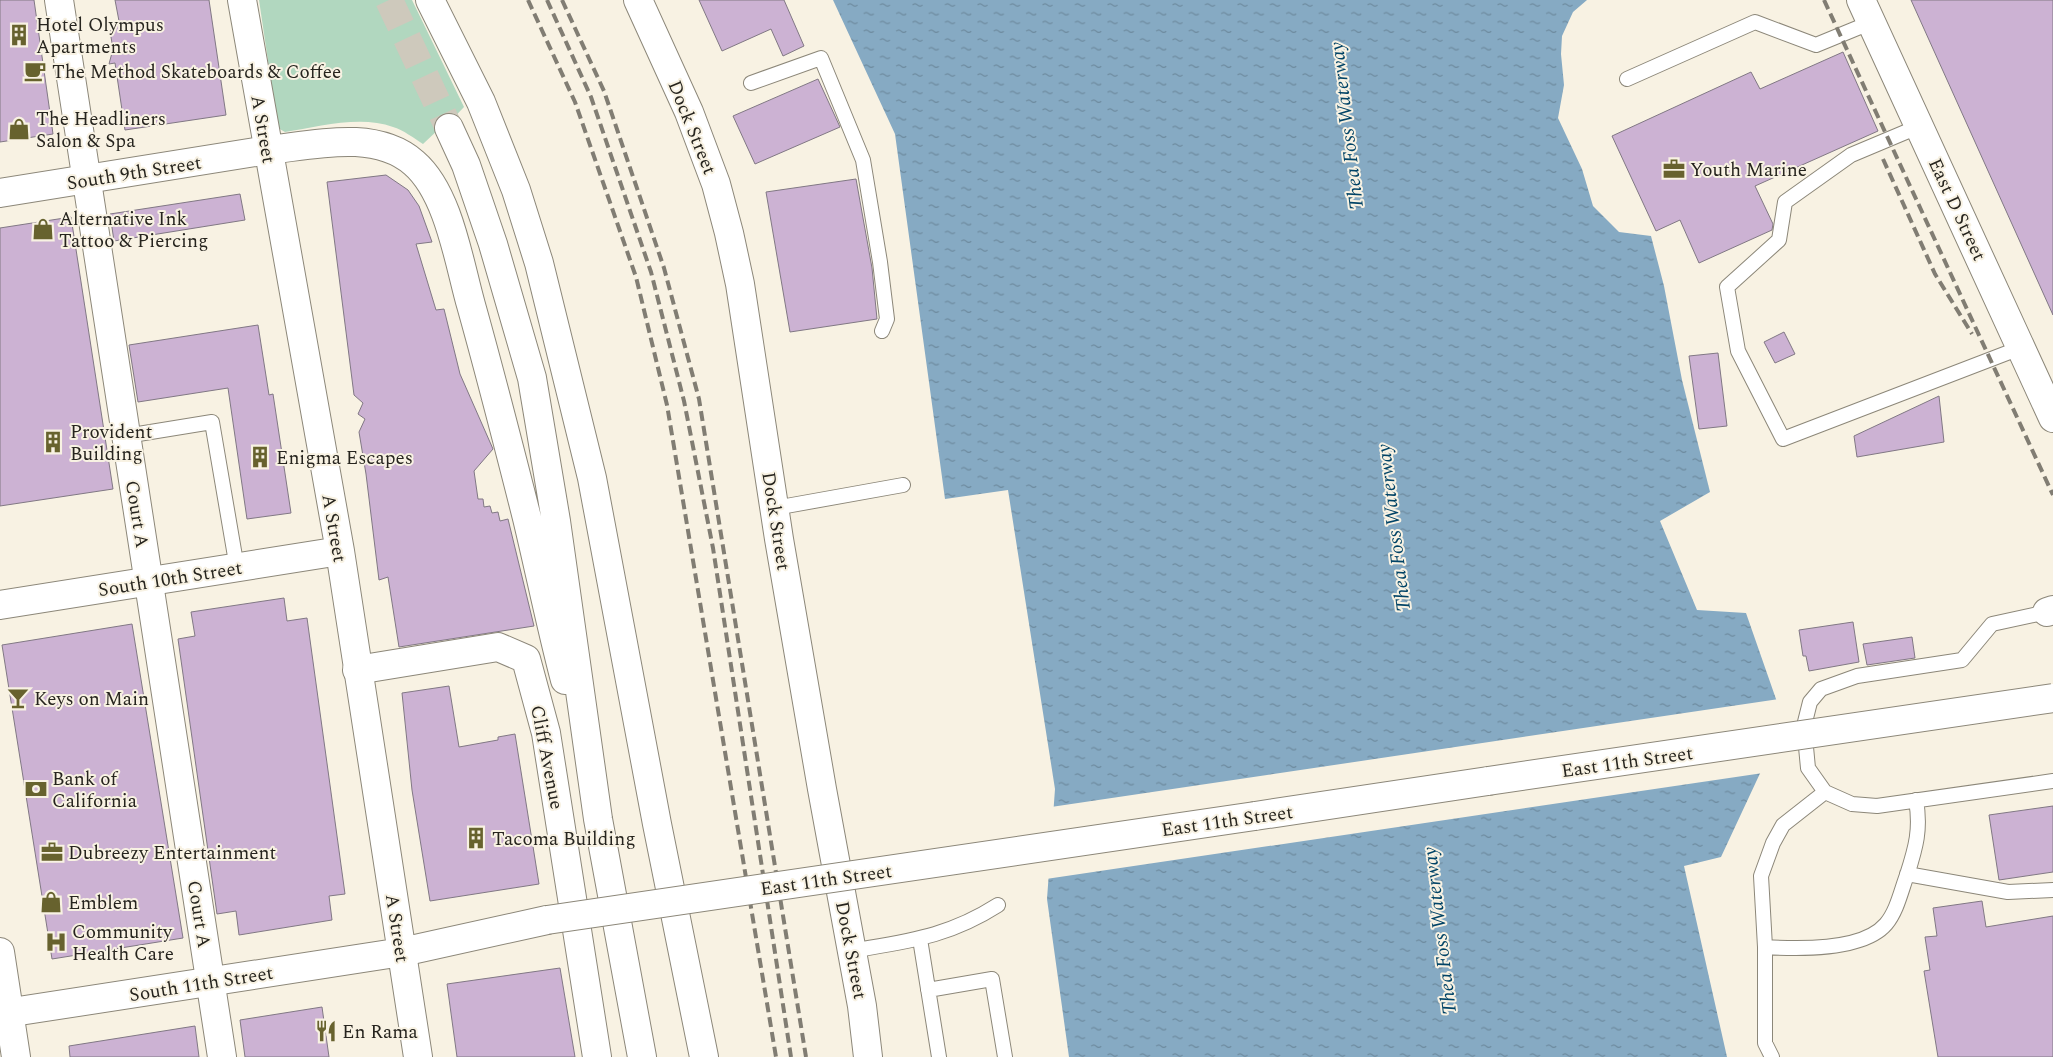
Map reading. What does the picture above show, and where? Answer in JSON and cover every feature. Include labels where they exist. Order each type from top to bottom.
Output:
[{"type":"main road","name":"Court A","points":[[59,0],[222,1057]]},
{"type":"main road","name":"A Street","points":[[242,0],[340,552],[418,1057]]},
{"type":"main road","points":[[430,0],[481,102],[513,181],[546,290],[592,478],[657,824],[704,1057]]},
{"type":"main road","name":"Dock Street","points":[[638,0],[689,112],[716,184],[729,232],[740,284],[775,508],[862,1006],[868,1057]]},
{"type":"main road","name":"East D Street","points":[[1866,11],[2053,418]]},
{"type":"main road","points":[[449,128],[466,165],[493,244],[532,378],[556,521],[598,819],[642,1057]]},
{"type":"main road","name":"South 9th Street","points":[[0,193],[268,150],[332,143],[378,145],[399,152],[427,176],[436,191],[449,226],[495,390],[598,819]]},
{"type":"main road","name":"South 10th Street","points":[[0,605],[340,552]]},
{"type":"main road","name":"Cliff Avenue","points":[[357,670],[498,647],[526,659],[546,733],[597,1057]]},
{"type":"main road","name":"East 11th Street","points":[[402,952],[547,920],[2053,698]]},
{"type":"main road","points":[[0,952],[5,1013],[16,1057]]},
{"type":"main road","name":"South 11th Street","points":[[5,1013],[402,952]]},
{"type":"lane","points":[[1627,79],[1755,22],[1816,44],[1866,11]]},
{"type":"lane","points":[[751,83],[821,58],[863,160],[887,318],[882,331]]},
{"type":"lane","points":[[1920,126],[1852,155],[1785,202],[1779,240],[1727,287],[1738,351],[1782,439],[2020,348]]},
{"type":"lane","points":[[126,436],[212,422],[237,568]]},
{"type":"lane","points":[[775,508],[903,485]]},
{"type":"lane","points":[[2050,611],[1992,624],[1962,660],[1857,676],[1821,690],[1810,702],[1804,726],[1808,768],[1825,792],[1852,804],[1877,806],[2053,780]]},
{"type":"lane","points":[[1772,1057],[1765,1043],[1765,947],[1761,876],[1773,844],[1783,825],[1825,792]]},
{"type":"lane","points":[[1765,947],[1803,949],[1850,942],[1872,935],[1886,924],[1893,912],[1907,874],[1919,834],[1916,800]]},
{"type":"lane","points":[[1907,874],[2008,892],[2053,890]]},
{"type":"lane","points":[[851,951],[920,939],[957,928],[998,905]]},
{"type":"lane","points":[[920,939],[939,1057]]},
{"type":"lane","points":[[928,990],[992,979],[1005,1057]]},
{"type":"green space","points":[[259,0],[412,0],[464,107],[442,130],[440,128],[423,144],[397,128],[367,122],[339,123],[285,132],[278,128]]},
{"type":"water","name":"Thea Foss Waterway","points":[[833,0],[1587,0],[1573,12],[1562,36],[1561,54],[1564,85],[1558,118],[1582,169],[1593,206],[1619,232],[1651,236],[1664,286],[1682,380],[1710,492],[1660,521],[1697,610],[1746,613],[1784,722],[1721,857],[1684,866],[1727,1057],[1069,1057],[1047,899],[1055,789],[1008,490],[945,499],[895,134]]},
{"type":"pier","points":[[1779,699],[1787,722],[1763,773],[1046,879],[1051,807]]},
{"type":"building","points":[[0,0],[34,0],[53,134],[0,142]]},
{"type":"building","points":[[115,0],[209,0],[226,115],[125,130],[115,63],[109,64],[113,49],[110,31],[119,21]]},
{"type":"building","points":[[699,0],[784,0],[804,46],[783,56],[771,29],[722,51]]},
{"type":"building","points":[[1911,0],[2053,0],[2053,315]]},
{"type":"building","points":[[1843,52],[1878,131],[1755,186],[1773,224],[1772,230],[1699,263],[1680,220],[1656,231],[1612,136],[1751,72],[1760,89]]},
{"type":"building","points":[[818,79],[840,127],[755,164],[733,116]]},
{"type":"building","points":[[386,175],[408,190],[419,206],[432,242],[416,244],[436,310],[444,309],[460,374],[493,449],[474,471],[478,499],[483,499],[484,507],[490,506],[492,513],[498,512],[500,521],[508,519],[534,626],[399,647],[388,577],[379,580],[359,432],[365,419],[358,414],[363,403],[354,395],[327,182]]},
{"type":"building","points":[[856,179],[872,268],[877,319],[790,332],[766,192]]},
{"type":"building","points":[[240,194],[245,220],[114,241],[110,214]]},
{"type":"building","points":[[71,217],[113,489],[0,506],[0,228]]},
{"type":"building","points":[[258,325],[269,395],[273,394],[291,513],[247,519],[228,388],[138,402],[129,345]]},
{"type":"building","points":[[1784,332],[1795,354],[1775,363],[1764,342]]},
{"type":"building","points":[[1718,353],[1727,426],[1699,429],[1689,356]]},
{"type":"building","points":[[1939,396],[1944,442],[1857,457],[1854,436]]},
{"type":"building","points":[[284,598],[287,621],[307,618],[345,894],[329,896],[332,920],[239,935],[236,911],[217,914],[178,639],[195,636],[191,612]]},
{"type":"building","points":[[1853,622],[1859,662],[1809,671],[1806,656],[1803,656],[1799,630]]},
{"type":"building","points":[[132,624],[183,938],[52,959],[2,645]]},
{"type":"building","points":[[1912,637],[1915,658],[1867,665],[1863,644]]},
{"type":"building","name":"Tacoma Building","points":[[449,686],[459,747],[498,740],[498,737],[515,734],[539,884],[430,901],[412,790],[402,693]]},
{"type":"building","points":[[2053,806],[2053,872],[1999,880],[1989,815]]},
{"type":"building","points":[[1982,901],[1986,927],[2053,916],[2053,1057],[1938,1057],[1924,971],[1930,970],[1925,937],[1937,936],[1933,908]]},
{"type":"building","points":[[560,968],[575,1057],[457,1057],[447,984]]},
{"type":"building","points":[[322,1007],[329,1057],[245,1057],[240,1020]]},
{"type":"building","points":[[195,1026],[199,1057],[70,1057],[69,1046]]},
{"type":"tunnel","points":[[389,0],[449,128]]},
{"type":"railway","points":[[528,0],[575,102],[636,277],[667,405],[776,1057]]},
{"type":"railway","points":[[547,0],[591,97],[651,272],[684,401],[713,548],[791,1057]]},
{"type":"railway","points":[[562,0],[604,91],[664,268],[699,399],[806,1057]]},
{"type":"railway","points":[[1824,0],[2053,495]]},
{"type":"railway","points":[[1883,159],[1935,274],[1972,334]]},
{"type":"place","name":"Hotel Olympus Apartments","points":[[19,35]]},
{"type":"place","name":"The Method Skateboards & Coffee","points":[[35,71]]},
{"type":"place","name":"The Headliners Salon & Spa","points":[[19,129]]},
{"type":"place","name":"Youth Marine","points":[[1674,169]]},
{"type":"place","name":"Alternative Ink Tattoo & Piercing","points":[[43,229]]},
{"type":"place","name":"Provident Building","points":[[53,442]]},
{"type":"place","name":"Enigma Escapes","points":[[260,457]]},
{"type":"place","name":"Keys on Main","points":[[18,698]]},
{"type":"place","name":"Bank of California","points":[[36,789]]},
{"type":"place","name":"Tacoma Building","points":[[476,838]]},
{"type":"place","name":"Dubreezy Entertainment","points":[[52,852]]},
{"type":"place","name":"Emblem","points":[[51,902]]},
{"type":"place","name":"Community Health Care","points":[[56,942]]},
{"type":"place","name":"En Rama","points":[[326,1031]]}]
